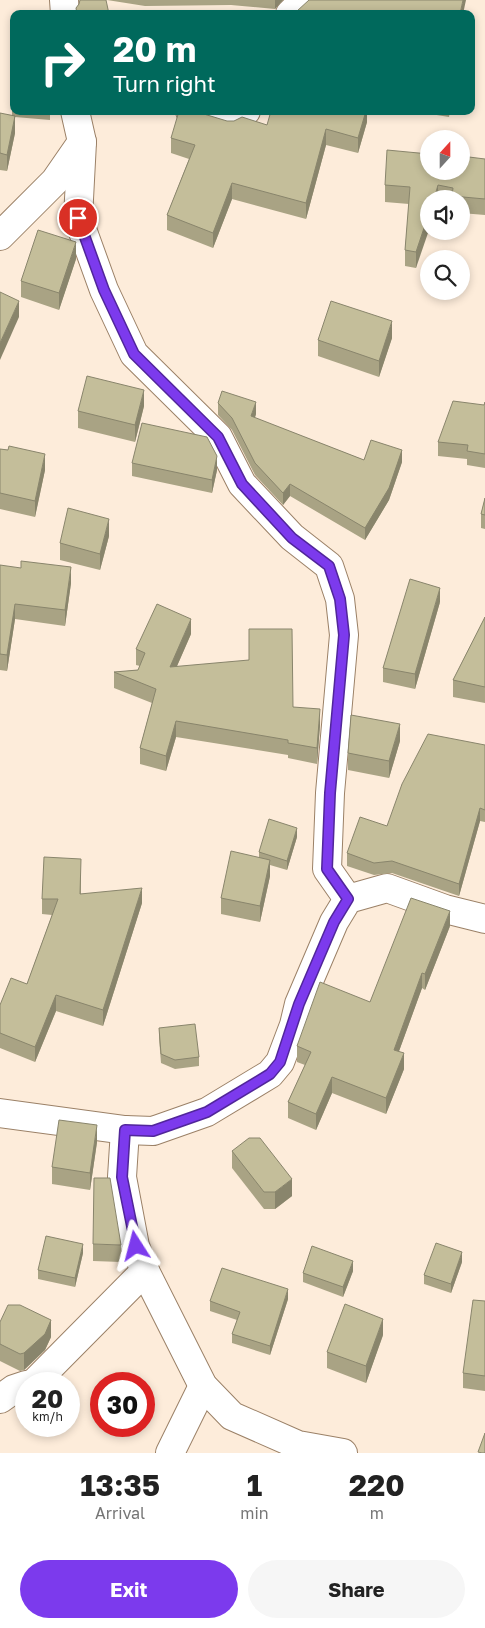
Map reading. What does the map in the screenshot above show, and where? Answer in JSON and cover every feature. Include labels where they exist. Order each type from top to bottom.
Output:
[{"type":"street","points":[[294,10],[304,0]]},
{"type":"street","points":[[76,115],[82,142],[78,218],[104,290],[134,354],[218,437],[242,484],[292,538],[329,566],[340,599],[344,635],[330,784],[327,869],[348,899]]},
{"type":"street","points":[[206,115],[231,121],[240,115]]},
{"type":"street","points":[[0,236],[55,181],[82,142]]},
{"type":"street","points":[[0,1113],[125,1130],[153,1131],[207,1112],[270,1074],[280,1062],[299,1004],[334,922],[348,899],[387,888],[445,908],[485,919]]},
{"type":"street","points":[[125,1130],[122,1177],[136,1246],[145,1271],[203,1386],[232,1416],[298,1445],[343,1453]]},
{"type":"street","points":[[45,1372],[145,1271]]},
{"type":"street","points":[[170,1453],[203,1386]]},
{"type":"street","points":[[0,1399],[15,1389]]},
{"type":"building","points":[[80,0],[106,0],[108,10],[76,10]]},
{"type":"building","points":[[309,0],[463,0],[461,10],[298,10]]},
{"type":"building","points":[[0,113],[15,116],[7,155],[0,153]]},
{"type":"building","points":[[178,115],[207,115],[227,121],[234,121],[242,117],[267,125],[270,115],[365,115],[358,138],[326,129],[306,203],[232,183],[213,233],[167,215],[195,145],[171,138]]},
{"type":"building","points":[[387,150],[420,153],[420,180],[470,180],[470,157],[485,159],[485,199],[470,198],[470,190],[453,190],[453,188],[438,185],[437,190],[420,190],[420,240],[416,252],[405,250],[410,187],[385,185]]},
{"type":"building","points":[[38,230],[76,242],[59,293],[21,281]]},
{"type":"building","points":[[0,292],[19,301],[0,343]]},
{"type":"building","points":[[331,301],[392,321],[379,361],[318,340]]},
{"type":"building","points":[[87,376],[144,390],[135,425],[78,411]]},
{"type":"building","points":[[222,391],[256,402],[251,416],[364,460],[371,440],[402,450],[389,488],[365,528],[290,484],[283,493],[255,463],[232,418],[218,403]]},
{"type":"building","points":[[453,401],[484,405],[485,402],[485,454],[467,451],[468,445],[438,442]]},
{"type":"building","points":[[142,423],[207,437],[217,456],[212,480],[132,463]]},
{"type":"building","points":[[9,446],[45,454],[35,501],[0,493],[0,449],[8,450]]},
{"type":"building","points":[[485,498],[485,515],[481,514]]},
{"type":"building","points":[[68,508],[109,519],[100,554],[60,543]]},
{"type":"building","points":[[21,561],[71,567],[65,610],[15,604],[7,655],[0,654],[0,565],[21,568]]},
{"type":"building","points":[[410,579],[440,588],[415,674],[383,668]]},
{"type":"building","points":[[157,604],[191,619],[170,667],[249,660],[249,629],[292,629],[293,707],[320,709],[317,748],[288,743],[288,740],[176,721],[166,756],[140,748],[156,689],[114,672],[138,670],[145,653],[136,649]]},
{"type":"building","points":[[485,617],[485,687],[453,680]]},
{"type":"building","points":[[351,715],[400,724],[389,761],[348,753]]},
{"type":"building","points":[[428,734],[485,745],[485,810],[480,808],[459,884],[392,861],[374,863],[347,853],[360,817],[387,826],[402,784]]},
{"type":"building","points":[[269,819],[297,828],[287,861],[259,852]]},
{"type":"building","points":[[231,851],[270,860],[260,906],[221,898]]},
{"type":"building","points":[[44,857],[81,859],[80,894],[142,888],[103,1010],[56,995],[35,1047],[0,1033],[0,1005],[11,978],[27,984],[58,899],[42,899]]},
{"type":"building","points":[[411,898],[450,911],[425,974],[422,973],[394,1050],[404,1053],[386,1098],[332,1077],[316,1114],[288,1102],[311,1052],[297,1046],[320,982],[370,1002]]},
{"type":"building","points":[[195,1024],[199,1057],[175,1060],[161,1054],[159,1028]]},
{"type":"building","points":[[59,1120],[97,1125],[90,1173],[52,1167]]},
{"type":"building","points":[[249,1138],[260,1138],[292,1179],[275,1192],[264,1192],[232,1151]]},
{"type":"building","points":[[94,1178],[110,1178],[121,1245],[93,1244]]},
{"type":"building","points":[[46,1236],[83,1244],[75,1278],[38,1270]]},
{"type":"building","points":[[436,1243],[462,1252],[451,1284],[424,1275]]},
{"type":"building","points":[[312,1246],[353,1261],[343,1287],[303,1273]]},
{"type":"building","points":[[222,1268],[288,1289],[270,1346],[232,1334],[240,1312],[210,1301]]},
{"type":"building","points":[[473,1300],[485,1301],[485,1376],[463,1373]]},
{"type":"building","points":[[345,1304],[383,1319],[366,1366],[327,1352]]},
{"type":"building","points":[[8,1305],[20,1305],[51,1320],[45,1334],[24,1353],[20,1354],[0,1344],[0,1322]]},
{"type":"building","points":[[485,1433],[485,1453],[478,1452]]},
{"type":"route","points":[[78,218],[104,290],[134,354],[218,437],[242,484],[292,538],[329,566],[340,599],[344,635],[330,793],[327,869],[348,899],[334,922],[299,1004],[294,1025],[280,1062],[270,1074],[207,1112],[153,1131],[125,1130],[122,1177],[136,1246]]}]
